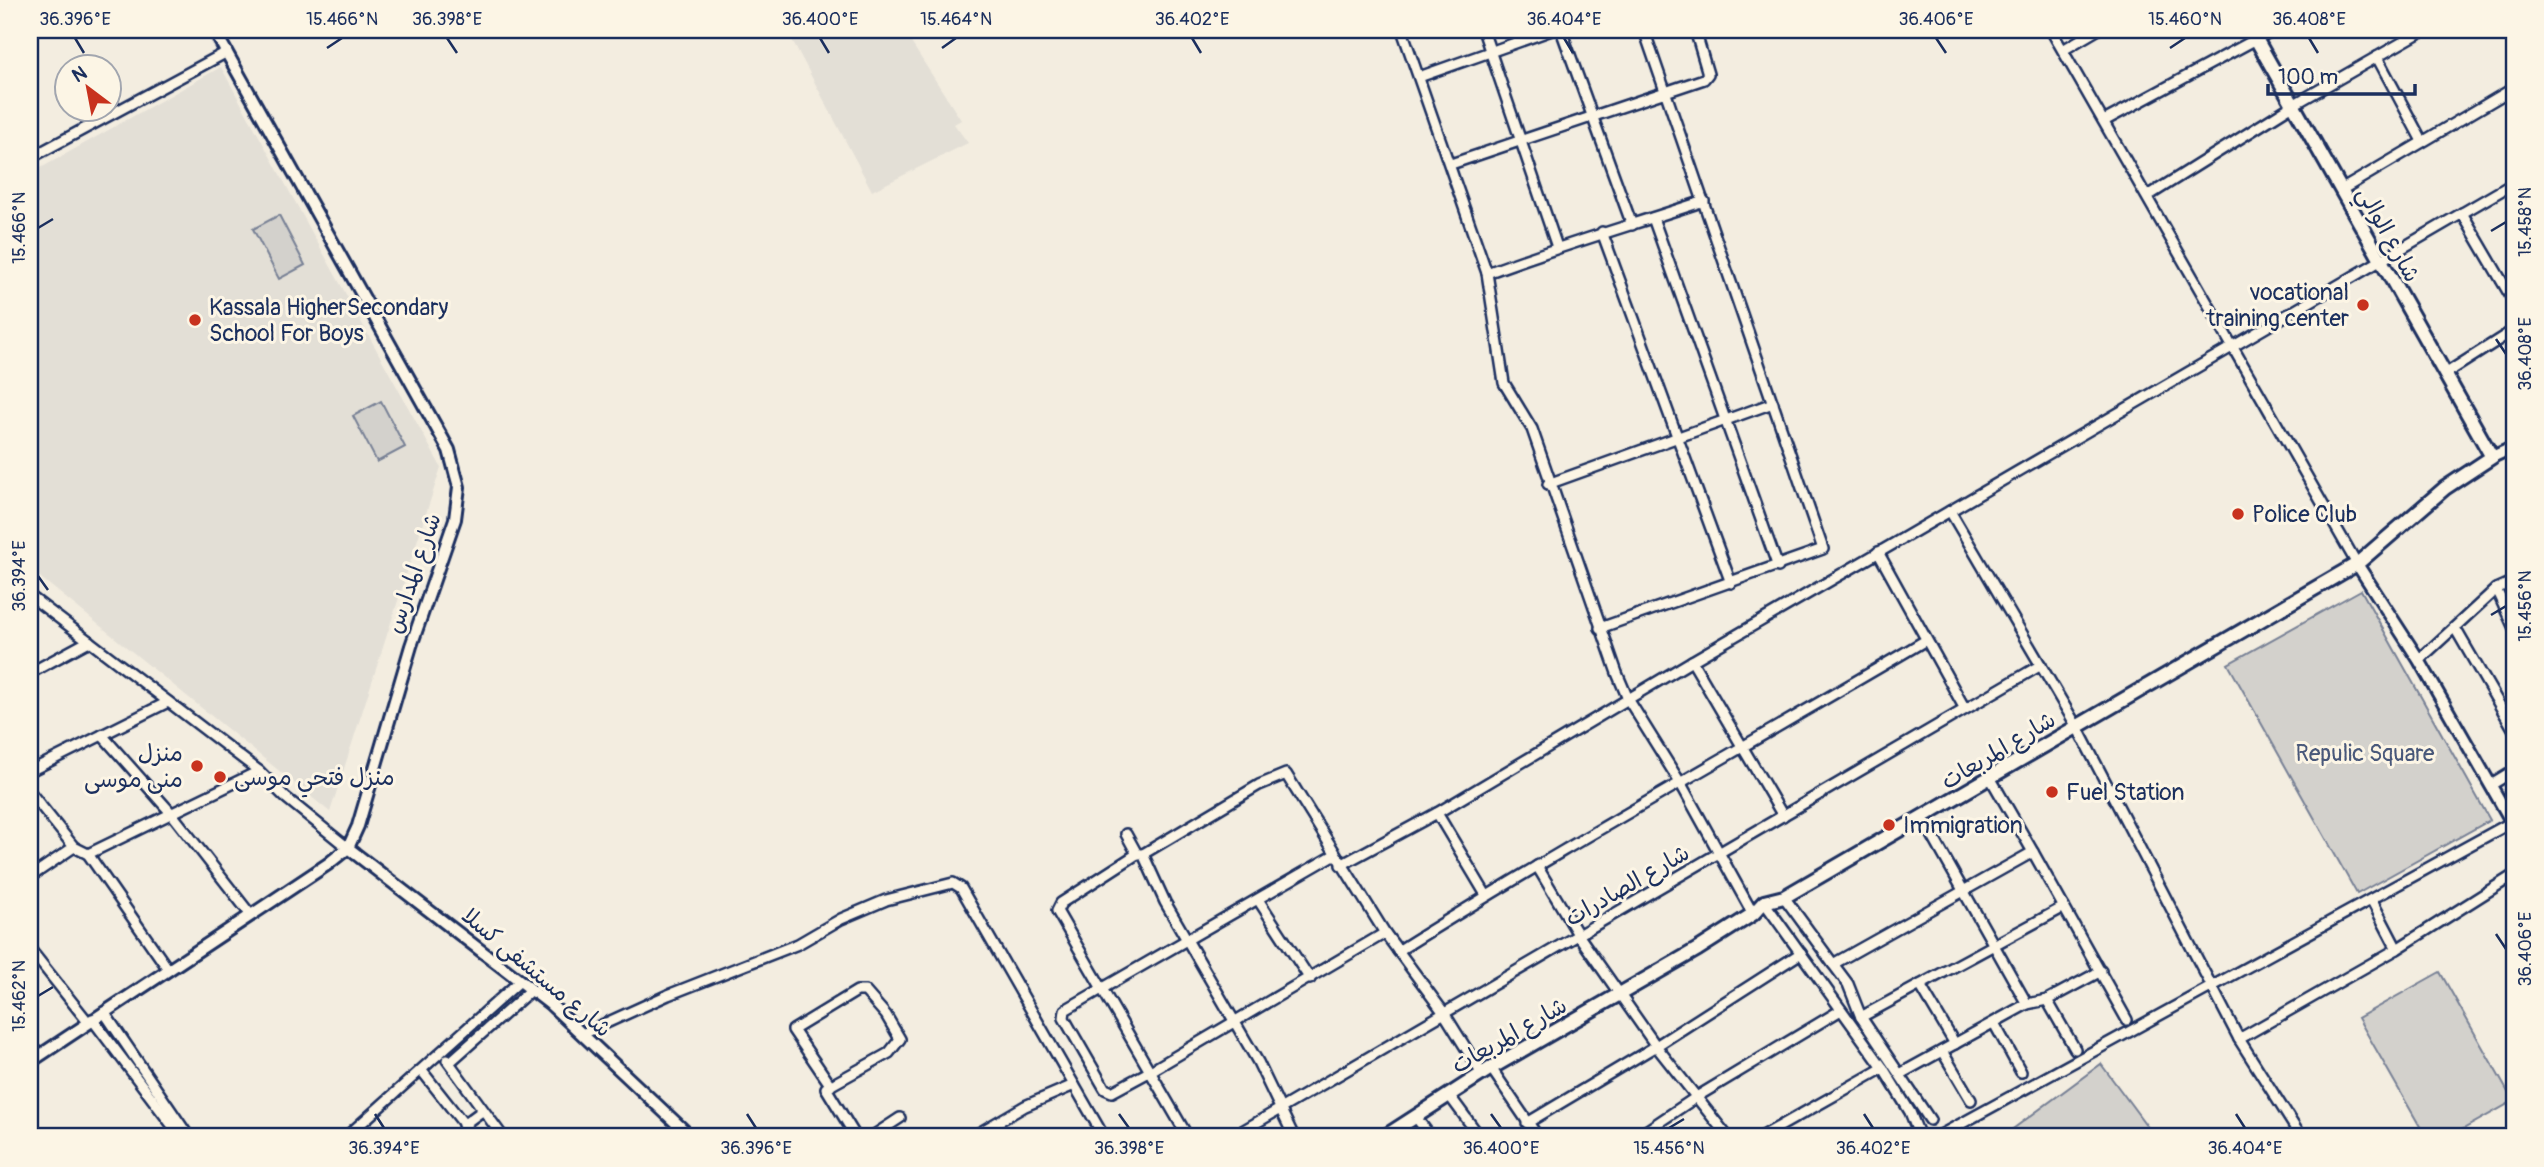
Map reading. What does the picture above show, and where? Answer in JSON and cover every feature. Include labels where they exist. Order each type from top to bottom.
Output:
[{"type":"main road","name":"شارع الوالي","points":[[2253,35],[2492,457]]},
{"type":"main road","name":"شارع المربعات","points":[[1384,1137],[1487,1071],[1753,914],[1764,902],[1784,897],[1923,819],[2357,564],[2445,488],[2492,457]]},
{"type":"street","name":"شارع المدارس","points":[[214,30],[449,450],[457,470],[459,502],[455,519],[411,646],[358,826],[348,848]]},
{"type":"street","points":[[1402,30],[1488,273],[1504,383],[1532,429],[1548,484],[1600,628],[1629,699],[1681,784],[1753,914]]},
{"type":"street","points":[[1483,30],[1557,247]]},
{"type":"street","points":[[1419,77],[1552,30]]},
{"type":"street","points":[[1561,30],[1633,225]]},
{"type":"street","points":[[1600,628],[1823,549],[1643,30]]},
{"type":"street","points":[[1451,164],[1704,79],[1708,74],[1695,30]]},
{"type":"street","points":[[1937,1137],[2513,824],[2419,660],[2357,564],[2051,30]]},
{"type":"street","points":[[2063,50],[2097,30]]},
{"type":"street","points":[[2104,121],[2253,35],[2273,30]]},
{"type":"street","points":[[2148,196],[2293,105],[2424,30]]},
{"type":"street","points":[[30,158],[227,52]]},
{"type":"street","points":[[2376,57],[2422,141]]},
{"type":"street","points":[[2341,190],[2514,88]]},
{"type":"street","points":[[1342,865],[1437,813],[2233,344],[2381,262],[2514,183]]},
{"type":"street","points":[[1488,273],[1602,232],[1633,225],[1704,201]]},
{"type":"street","points":[[2462,213],[2514,302]]},
{"type":"street","points":[[1653,218],[1778,567]]},
{"type":"street","points":[[1602,232],[1731,583]]},
{"type":"street","points":[[2503,281],[2514,275]]},
{"type":"street","points":[[2445,374],[2514,330]]},
{"type":"street","points":[[1548,484],[1773,403]]},
{"type":"street","name":"شارع المربعات","points":[[2492,457],[2514,447]]},
{"type":"street","points":[[1950,511],[2077,727],[2239,1039],[2301,1137]]},
{"type":"street","points":[[1878,552],[1965,709]]},
{"type":"street","points":[[2419,660],[2496,589],[2514,581]]},
{"type":"street","points":[[2496,589],[2514,628]]},
{"type":"street","points":[[30,1062],[328,864],[348,848],[285,797],[259,771],[31,599]]},
{"type":"street","points":[[2455,628],[2514,730]]},
{"type":"street","points":[[1398,951],[1486,895],[1744,748],[1926,640]]},
{"type":"street","points":[[30,673],[89,641]]},
{"type":"street","points":[[1692,661],[1783,816]]},
{"type":"street","name":"شارع الصادرات","points":[[1232,1137],[2041,665]]},
{"type":"street","points":[[30,771],[168,702]]},
{"type":"street","points":[[102,735],[172,814],[250,914]]},
{"type":"street","points":[[88,854],[259,771]]},
{"type":"street","points":[[2491,785],[2514,771]]},
{"type":"street","points":[[1188,1137],[1100,990],[1057,911],[1061,903],[1140,854],[1252,789],[1286,775],[1385,933],[1538,1137]]},
{"type":"street","points":[[1991,779],[2127,1020]]},
{"type":"street","points":[[30,792],[74,847],[88,854],[168,969]]},
{"type":"street","points":[[1437,813],[1486,895]]},
{"type":"street","points":[[1923,819],[2027,1004]]},
{"type":"street","points":[[1126,834],[1140,854],[1235,1023],[1282,1108],[1294,1137]]},
{"type":"street","points":[[30,877],[74,847]]},
{"type":"street","name":"شارع مستشفى كسلا","points":[[348,848],[531,989],[691,1137]]},
{"type":"street","points":[[1833,964],[2033,852]]},
{"type":"street","points":[[1334,855],[1259,901],[1065,1010],[1063,1015],[1105,1089],[1112,1092],[1149,1072],[1385,933]]},
{"type":"street","points":[[1537,866],[1579,936],[1656,1046],[1728,1137]]},
{"type":"street","points":[[2239,1039],[2397,949],[2514,875]]},
{"type":"street","points":[[582,1034],[668,995],[798,944],[841,919],[886,900],[953,883],[961,888],[1104,1137]]},
{"type":"street","points":[[1784,897],[1848,984],[1861,1017],[1930,1120]]},
{"type":"street","points":[[1259,901],[1310,979]]},
{"type":"street","points":[[2372,901],[2397,949]]},
{"type":"street","points":[[1764,902],[1883,1068],[1910,1112],[1920,1137]]},
{"type":"street","points":[[1861,1017],[2064,906]]},
{"type":"street","points":[[30,949],[181,1137]]},
{"type":"street","points":[[1527,1123],[1656,1046],[1801,953]]},
{"type":"street","points":[[1900,1074],[2027,1004],[2047,1000],[2101,971]]},
{"type":"street","points":[[346,1137],[520,981]]},
{"type":"street","points":[[1920,985],[1955,1044]]},
{"type":"street","points":[[450,1062],[531,989]]},
{"type":"street","points":[[826,1088],[831,1086],[793,1030],[857,991],[865,991],[886,1015],[900,1039],[889,1053],[826,1088]]},
{"type":"street","points":[[2047,1000],[2075,1049]]},
{"type":"street","points":[[1637,1137],[1698,1096],[1841,1010]]},
{"type":"street","points":[[104,1012],[189,1137]]},
{"type":"street","points":[[1994,1023],[2021,1072]]},
{"type":"street","points":[[1942,1051],[1971,1100]]},
{"type":"street","points":[[441,1054],[450,1062],[482,1111],[503,1137]]},
{"type":"street","points":[[1761,1137],[1883,1068]]},
{"type":"street","points":[[422,1071],[474,1137]]},
{"type":"street","points":[[972,1137],[1026,1106],[1074,1085]]},
{"type":"street","points":[[826,1088],[856,1137]]},
{"type":"street","points":[[1449,1095],[1480,1137]]},
{"type":"street","points":[[463,1125],[482,1111]]},
{"type":"street","points":[[1415,1116],[1431,1137]]},
{"type":"street","points":[[871,1137],[900,1118]]},
{"type":"street","points":[[1290,1126],[1303,1137]]},
{"type":"shaded area","points":[[794,30],[903,30],[961,120],[954,124],[968,143],[872,191],[789,34]]},
{"type":"shaded area","name":"Kassala HigherSecondary School For Boys","points":[[221,67],[441,467],[330,812],[30,569],[30,174]]},
{"type":"green space","points":[[279,215],[305,265],[279,279],[253,229]]},
{"type":"green space","points":[[381,401],[405,447],[377,462],[353,416]]},
{"type":"green space","name":"Repulic Square","points":[[2361,590],[2490,820],[2357,894],[2228,664]]},
{"type":"green space","points":[[2440,972],[2513,1101],[2449,1137],[2426,1137],[2358,1018]]},
{"type":"green space","points":[[2101,1064],[2155,1137],[2002,1137]]},
{"type":"place","name":"vocational training center","points":[[2363,305]]},
{"type":"place","name":"Kassala HigherSecondary School For Boys","points":[[195,320]]},
{"type":"place","name":"Police Club","points":[[2238,514]]},
{"type":"place","name":"منزل منى موسى","points":[[197,766]]},
{"type":"place","name":"منزل فتحي موسى","points":[[220,777]]},
{"type":"place","name":"Fuel Station","points":[[2052,792]]},
{"type":"place","name":"Immigration","points":[[1889,825]]}]
